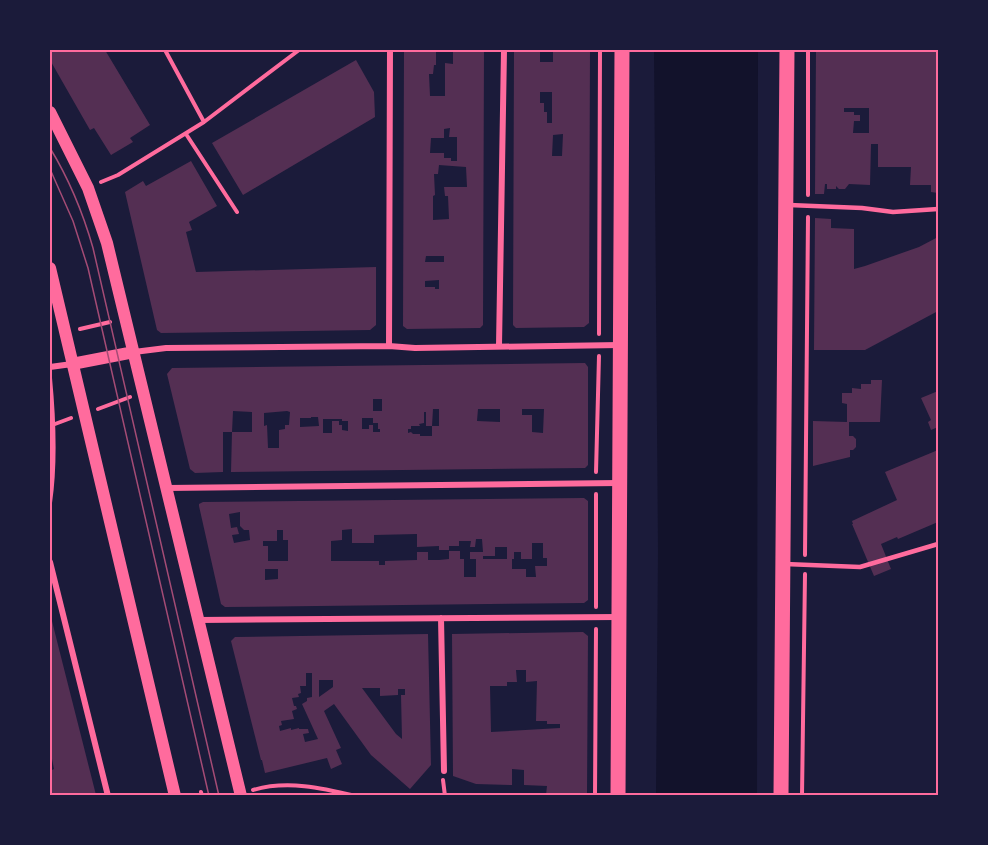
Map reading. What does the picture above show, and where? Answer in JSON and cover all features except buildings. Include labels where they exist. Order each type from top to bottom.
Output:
[{"type":"main road","points":[[618,795],[622,50]]},
{"type":"main road","points":[[782,795],[786,50]]},
{"type":"main road","points":[[50,112],[87,188],[107,243],[240,795]]},
{"type":"main road","points":[[50,268],[175,795]]},
{"type":"main road","points":[[72,364],[134,352]]},
{"type":"street","points":[[389,346],[390,50]]},
{"type":"street","points":[[499,346],[504,50]]},
{"type":"street","points":[[134,352],[166,348],[620,345]]},
{"type":"street","points":[[50,367],[72,364]]},
{"type":"street","points":[[167,488],[619,483]]},
{"type":"street","points":[[50,562],[108,795]]},
{"type":"street","points":[[198,621],[619,617]]},
{"type":"street","points":[[441,618],[444,771]]},
{"type":"lane","points":[[785,204],[893,212],[939,209]]},
{"type":"lane","points":[[782,564],[860,567],[939,544]]},
{"type":"path","points":[[165,50],[204,122]]},
{"type":"path","points":[[118,175],[204,122],[299,50]]},
{"type":"path","points":[[595,795],[600,50]]},
{"type":"path","points":[[802,795],[808,50]]},
{"type":"path","points":[[186,134],[237,212]]},
{"type":"path","points":[[65,332],[126,318]]},
{"type":"path","points":[[50,367],[51,412],[54,424],[50,503]]},
{"type":"path","points":[[240,795],[269,786],[310,786],[356,795]]},
{"type":"shaded area","points":[[654,50],[758,50],[757,795],[656,795],[658,550]]},
{"type":"tram line","points":[[50,148],[75,196],[93,248],[219,796]]},
{"type":"tram line","points":[[50,169],[73,221],[88,268],[209,796]]}]
